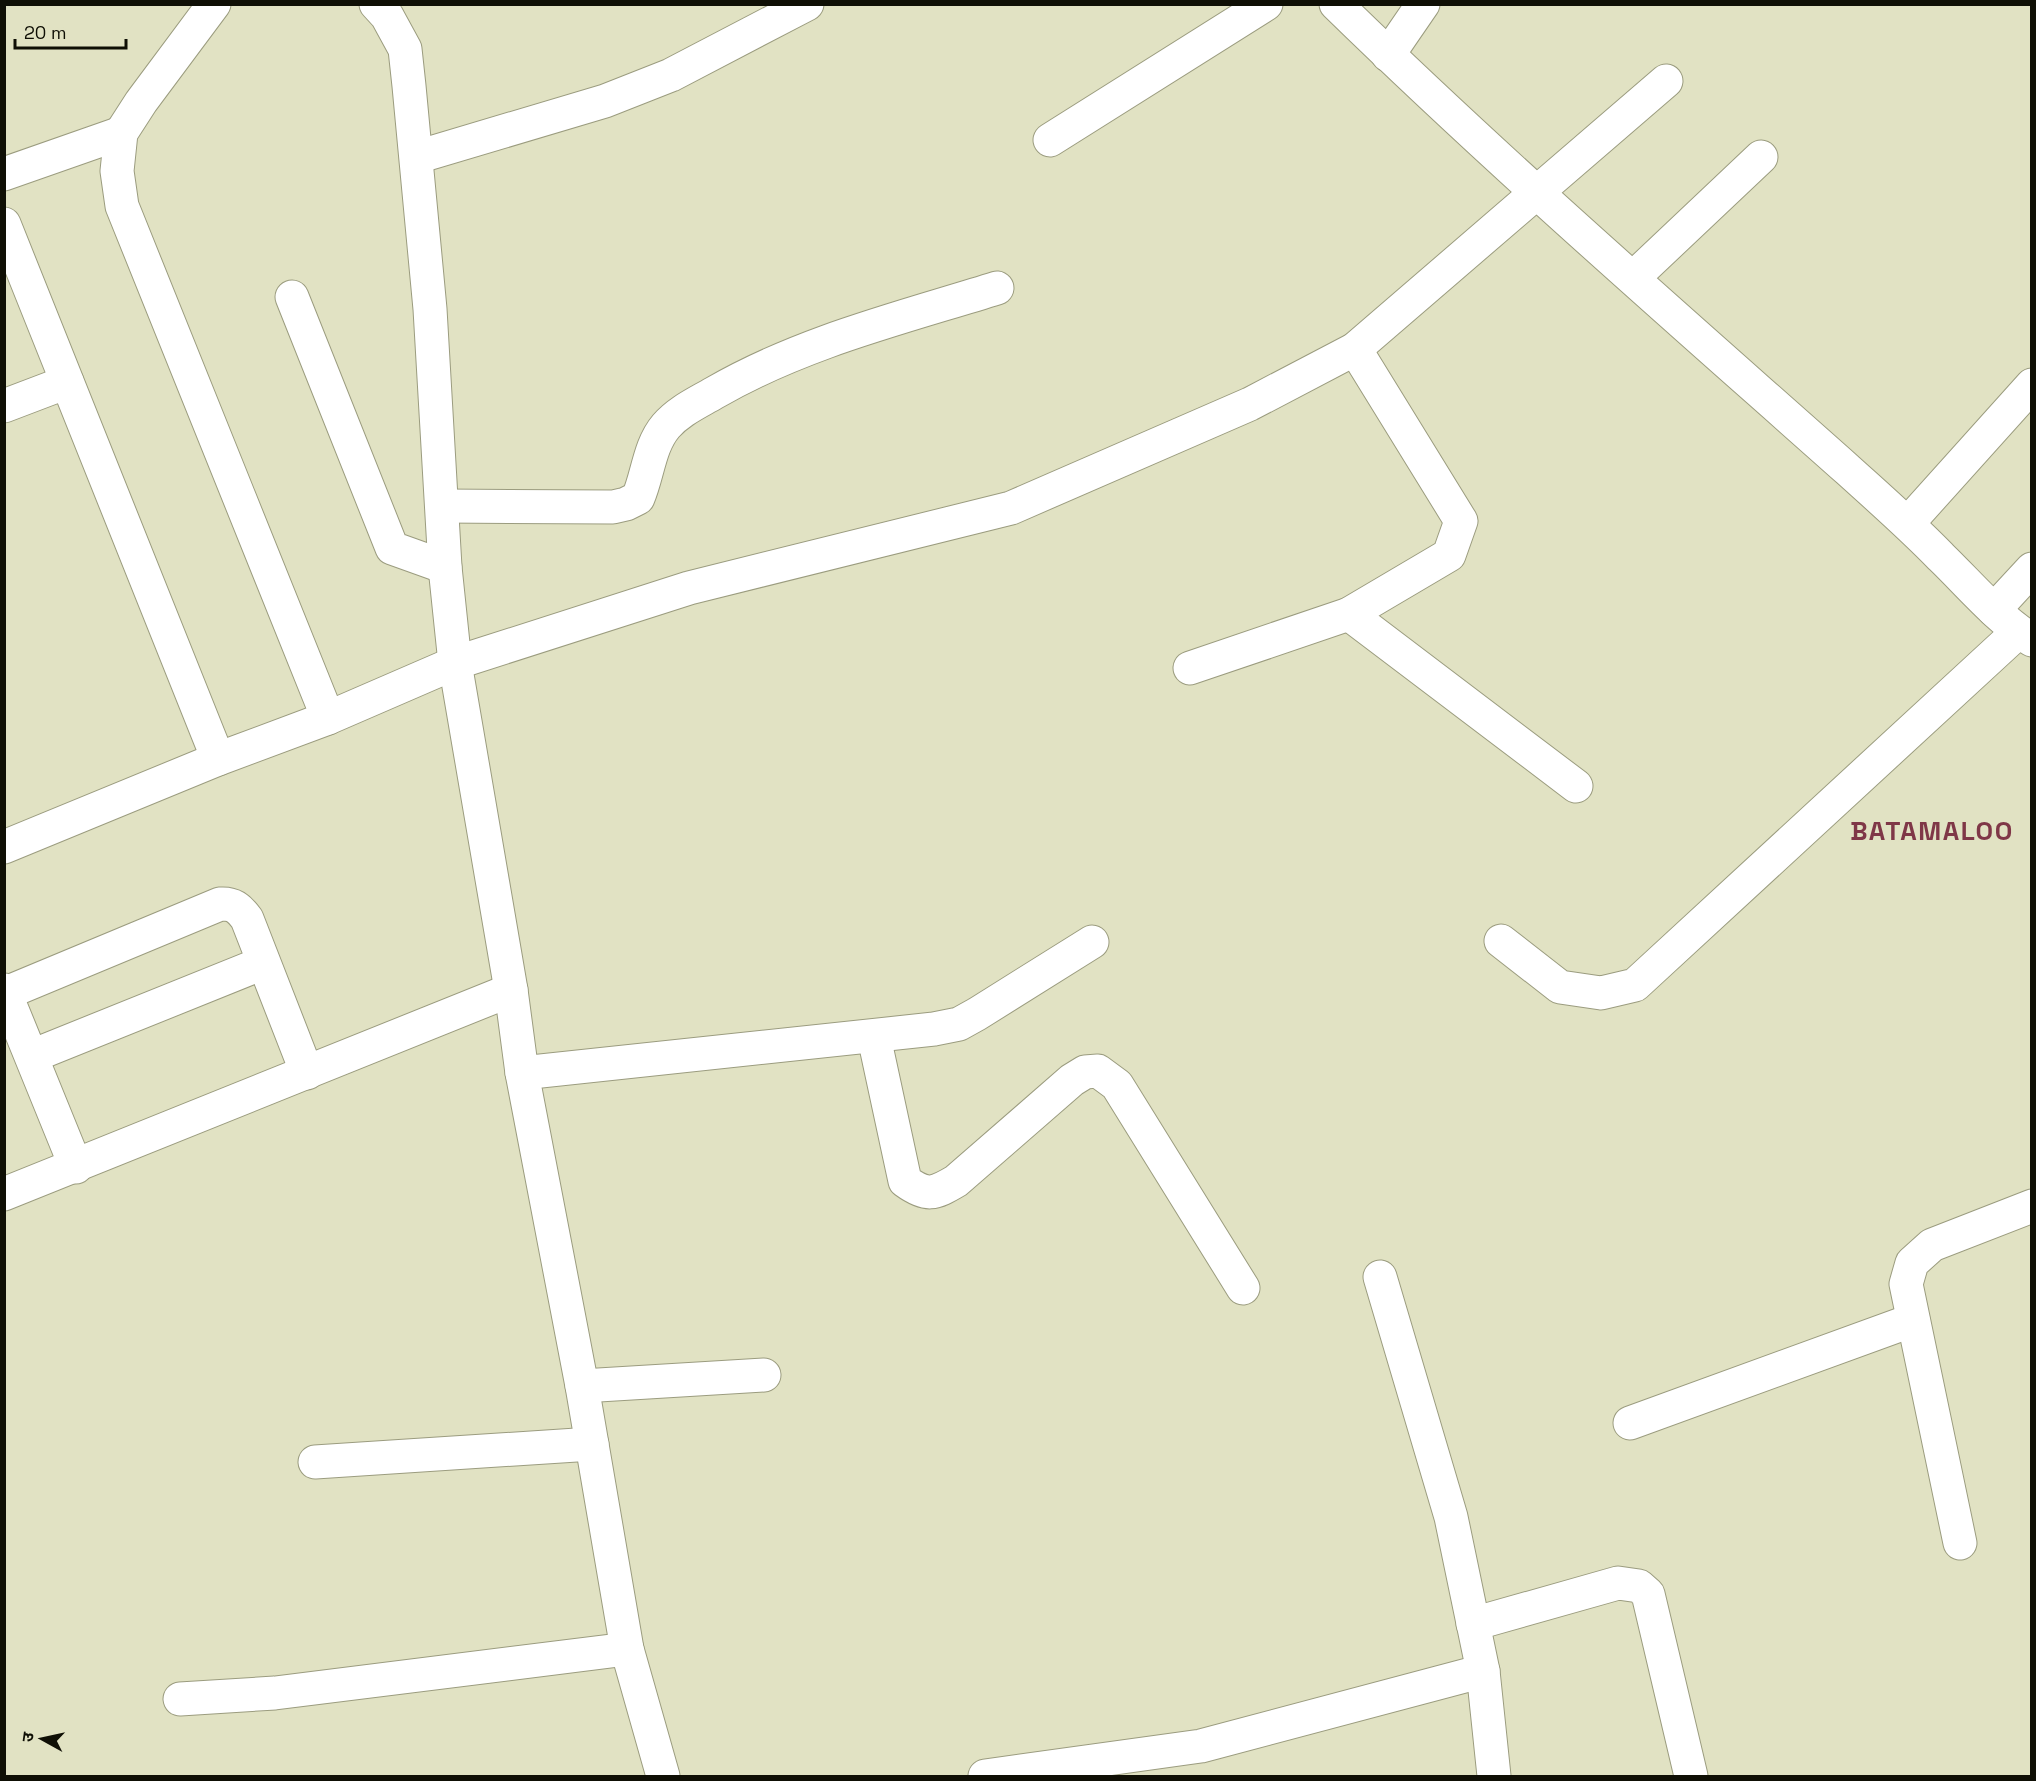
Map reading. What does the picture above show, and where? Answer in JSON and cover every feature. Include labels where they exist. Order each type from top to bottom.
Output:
[{"type":"street","points":[[214,4],[141,102],[121,133],[117,171],[122,206],[328,718]]},
{"type":"street","points":[[376,4],[387,16],[405,49],[430,309],[445,567],[455,663],[511,990],[522,1073],[582,1386],[627,1649],[663,1776]]},
{"type":"street","points":[[417,157],[605,100],[671,75],[807,4]]},
{"type":"street","points":[[1050,140],[1266,4]]},
{"type":"street","points":[[1336,4],[1537,192],[1908,524],[1994,610],[2025,636],[1635,985],[1601,993],[1560,987],[1501,941]]},
{"type":"street","points":[[1388,55],[1423,4]]},
{"type":"street","points":[[4,848],[218,759],[328,718],[455,663],[689,588],[1011,508],[1250,404],[1355,348],[1665,81]]},
{"type":"street","points":[[4,174],[121,133]]},
{"type":"street","points":[[1633,278],[1761,156]]},
{"type":"street","points":[[4,224],[218,759]]},
{"type":"street","points":[[442,506],[613,507],[626,504],[638,498],[646,481],[657,439],[667,425],[683,411],[701,400],[762,368],[819,343],[997,288]]},
{"type":"street","points":[[292,297],[392,548],[445,567]]},
{"type":"street","points":[[1190,669],[1349,614],[1449,555],[1461,521],[1355,348]]},
{"type":"street","points":[[4,406],[67,382]]},
{"type":"street","points":[[1908,524],[2031,385]]},
{"type":"street","points":[[1994,610],[2031,569]]},
{"type":"street","points":[[1349,614],[1576,786]]},
{"type":"street","points":[[76,1167],[5,991],[220,904],[229,903],[240,909],[247,919],[307,1073]]},
{"type":"street","points":[[522,1073],[934,1029],[958,1023],[1092,942]]},
{"type":"street","points":[[32,1056],[263,963]]},
{"type":"street","points":[[4,1194],[76,1167],[511,990]]},
{"type":"street","points":[[874,1037],[905,1181],[920,1192],[937,1192],[956,1180],[1072,1080],[1085,1072],[1098,1071],[1117,1085],[1244,1288]]},
{"type":"street","points":[[1960,1542],[1906,1284],[1912,1263],[1932,1245],[2031,1206]]},
{"type":"street","points":[[1380,1277],[1451,1517],[1484,1671],[1494,1776]]},
{"type":"street","points":[[1630,1424],[1913,1320]]},
{"type":"street","points":[[582,1386],[764,1375]]},
{"type":"street","points":[[315,1462],[592,1444]]},
{"type":"street","points":[[1473,1624],[1618,1583],[1640,1586],[1648,1594],[1691,1776]]},
{"type":"street","points":[[180,1699],[274,1693],[627,1649]]},
{"type":"street","points":[[985,1776],[1201,1746],[1484,1671]]},
{"type":"district","name":"BATAMALOO","points":[[1932,831]]}]
